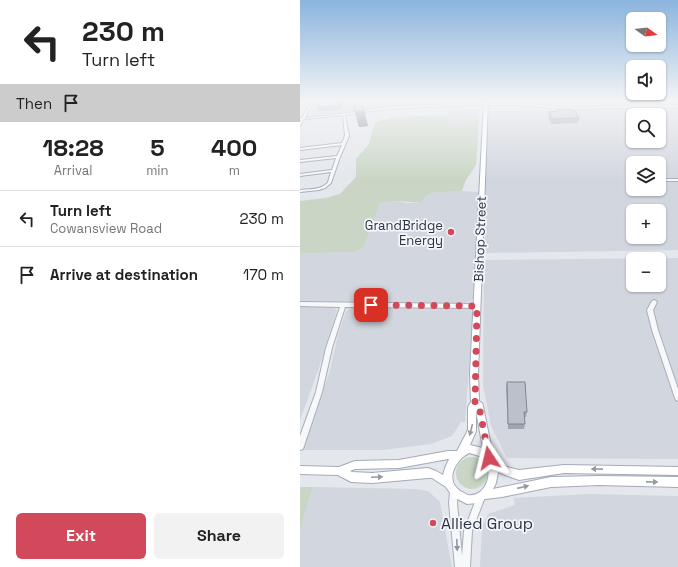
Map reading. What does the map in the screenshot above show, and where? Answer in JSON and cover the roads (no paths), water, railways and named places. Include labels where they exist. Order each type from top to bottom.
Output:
[{"type":"main road","name":"Bishop Street","points":[[459,454],[471,433],[472,407],[475,403],[477,306],[485,126]]},
{"type":"main road","name":"Bishop Street","points":[[475,403],[479,406],[490,460]]},
{"type":"main road","points":[[300,470],[339,471],[355,465],[399,464],[459,454],[469,449],[477,449],[484,452],[490,460],[505,471],[519,475],[564,469],[678,471]]},
{"type":"main road","points":[[452,488],[449,469],[459,454]]},
{"type":"main road","points":[[483,496],[490,488],[493,479],[494,471],[490,460]]},
{"type":"main road","points":[[339,471],[351,477],[372,478],[428,472],[452,488],[462,498],[471,500],[527,486],[551,482],[678,482]]},
{"type":"street","points":[[300,191],[318,189],[329,183],[347,136],[346,126]]},
{"type":"street","points":[[300,149],[344,144]]},
{"type":"street","points":[[300,161],[338,157]]},
{"type":"street","points":[[300,175],[333,171]]},
{"type":"street","points":[[666,180],[678,180]]},
{"type":"street","points":[[654,302],[650,310],[655,330],[678,398]]},
{"type":"street","points":[[300,304],[477,306]]},
{"type":"street","points":[[300,446],[319,392],[329,348],[343,305]]},
{"type":"street","points":[[452,488],[459,567]]},
{"type":"street","points":[[466,567],[468,532],[483,496]]},
{"type":"place","name":"GrandBridge Energy","points":[[451,232]]},
{"type":"place","name":"Allied Group","points":[[433,523]]}]
